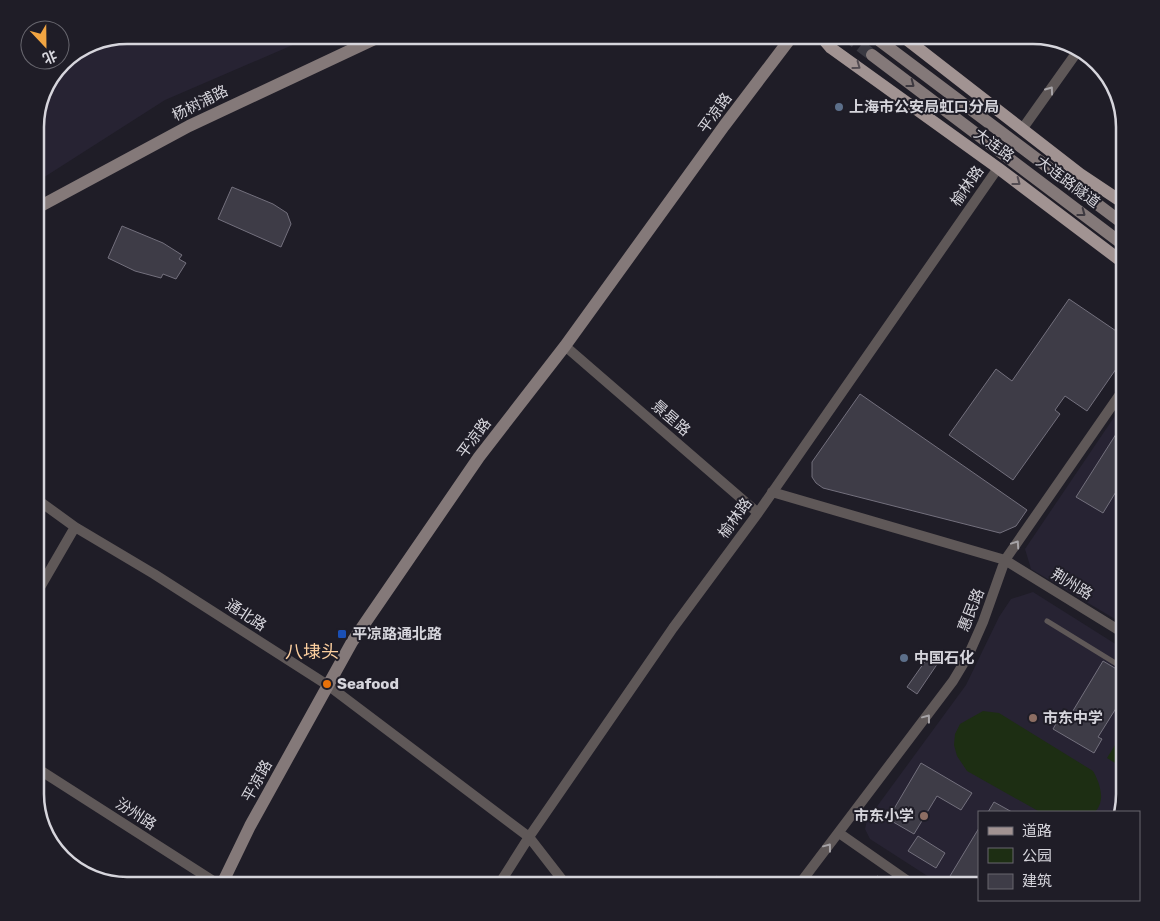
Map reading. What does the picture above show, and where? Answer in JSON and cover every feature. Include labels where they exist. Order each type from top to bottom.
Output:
[{"type":"main road","name":"杨树浦路","points":[[44,204],[198,122],[364,44]]},
{"type":"main road","name":"平凉路","points":[[225,877],[250,826],[352,642],[479,457],[565,346],[724,126],[786,44]]},
{"type":"main road","name":"大连路","points":[[828,44],[998,168],[1116,257]]},
{"type":"main road","name":"大连路隧道","points":[[884,44],[1116,219]]},
{"type":"main road","name":"大连路","points":[[912,44],[946,72],[1116,200]]},
{"type":"main road","name":"大连路隧道","points":[[872,55],[1116,239]]},
{"type":"street","points":[[1022,128],[1075,55]]},
{"type":"street","name":"榆林路","points":[[504,877],[529,837],[674,628],[758,513],[998,168]]},
{"type":"street","name":"景星路","points":[[565,346],[758,513]]},
{"type":"street","name":"惠民路","points":[[805,877],[934,709],[968,656],[993,598],[1005,560],[1116,400]]},
{"type":"street","points":[[772,492],[1005,560]]},
{"type":"street","name":"通北路","points":[[44,504],[76,527],[154,574],[329,686],[529,837],[560,877]]},
{"type":"street","points":[[44,581],[76,527]]},
{"type":"street","name":"荆州路","points":[[1005,560],[1116,628]]},
{"type":"street","name":"汾州路","points":[[44,773],[207,877]]},
{"type":"street","points":[[839,833],[903,877]]},
{"type":"lane","points":[[1047,621],[1116,663]]},
{"type":"shaded area","points":[[127,44],[295,44],[165,100],[44,177],[44,122],[52,90],[61,76],[66,70],[70,70],[72,64],[95,50],[111,45]]},
{"type":"shaded area","points":[[1116,414],[1116,620],[1031,569],[1025,549]]},
{"type":"shaded area","name":"市东中学","points":[[1033,592],[1116,644],[1115,810],[978,811],[978,877],[929,877],[870,839],[865,829],[867,820],[966,685],[999,617],[1011,599]]},
{"type":"green space","points":[[983,711],[999,713],[1093,771],[1101,792],[1098,808],[1096,811],[1038,811],[967,771],[957,756],[954,745],[955,734],[960,724]]},
{"type":"green space","points":[[1116,744],[1116,764],[1107,758]]},
{"type":"building","points":[[232,187],[273,204],[287,213],[291,224],[281,247],[218,219]]},
{"type":"building","points":[[122,226],[163,243],[182,255],[179,259],[186,263],[176,279],[163,274],[161,278],[135,271],[108,258]]},
{"type":"building","points":[[1069,299],[1116,331],[1116,369],[1087,411],[1065,396],[1055,410],[1060,414],[1013,480],[949,435],[996,369],[1012,381]]},
{"type":"building","points":[[860,394],[1027,510],[1016,526],[1000,533],[823,488],[816,483],[812,477],[812,462]]},
{"type":"building","points":[[1116,434],[1116,492],[1103,513],[1076,497]]},
{"type":"building","points":[[933,650],[942,657],[917,694],[907,687]]},
{"type":"building","points":[[1103,661],[1116,669],[1116,708],[1098,737],[1102,739],[1094,753],[1053,729],[1061,715],[1068,719]]},
{"type":"building","points":[[921,763],[972,793],[961,810],[937,796],[914,834],[888,819]]},
{"type":"building","points":[[994,802],[1010,811],[989,811]]},
{"type":"building","points":[[978,830],[978,877],[949,877]]},
{"type":"building","points":[[918,836],[945,853],[936,868],[908,851]]},
{"type":"tunnel","points":[[858,44],[872,55]]},
{"type":"place","name":"上海市公安局虹口分局","points":[[839,107]]},
{"type":"place","name":"平凉路通北路","points":[[342,634]]},
{"type":"place","name":"中国石化","points":[[904,658]]},
{"type":"place","name":"Seafood","points":[[327,684]]},
{"type":"place","name":"市东中学","points":[[1033,718]]},
{"type":"place","name":"市东小学","points":[[924,816]]},
{"type":"district","name":"八埭头","points":[[312,652]]}]
